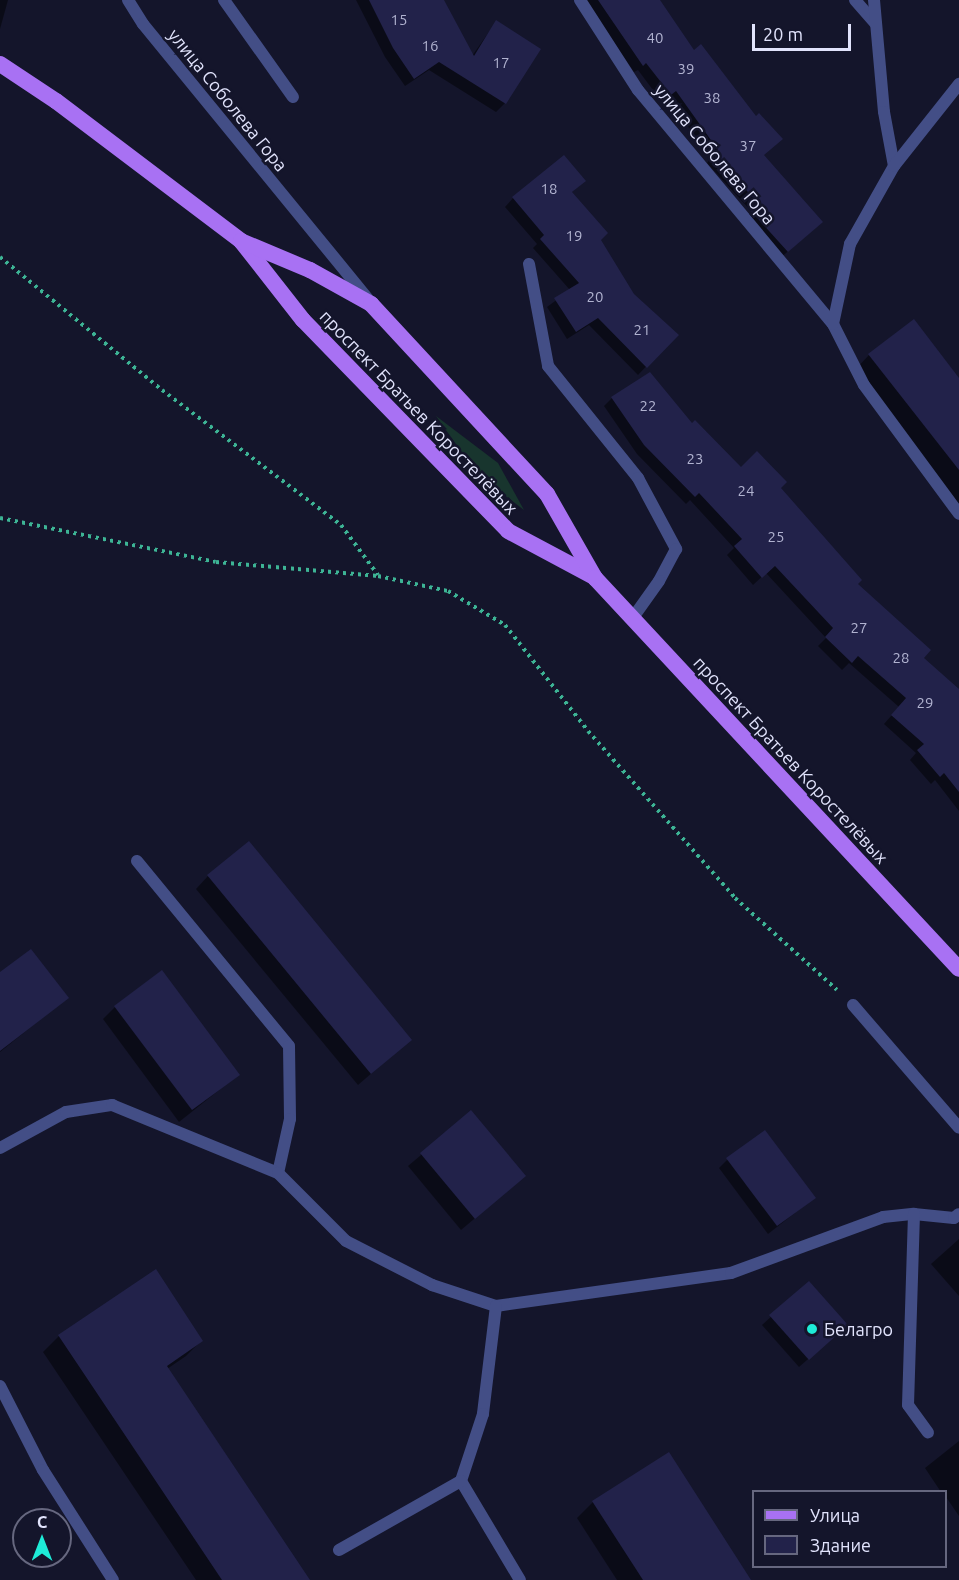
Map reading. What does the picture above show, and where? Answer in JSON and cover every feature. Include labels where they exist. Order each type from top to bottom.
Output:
[{"type":"main road","name":"проспект Братьев Коростелёвых","points":[[0,64],[56,101],[241,241],[310,270],[371,304],[547,494],[595,578],[959,969]]},
{"type":"main road","name":"проспект Братьев Коростелёвых","points":[[241,241],[303,320],[508,531],[595,578]]},
{"type":"street","name":"улица Соболева Гора","points":[[128,0],[143,24],[371,304]]},
{"type":"street","points":[[224,0],[294,97]]},
{"type":"street","name":"улица Соболева Гора","points":[[580,0],[638,90],[832,324],[864,385],[959,514]]},
{"type":"street","points":[[855,0],[876,24]]},
{"type":"street","points":[[874,0],[884,112],[894,166]]},
{"type":"street","points":[[832,324],[850,244],[894,166],[959,84]]},
{"type":"street","points":[[529,264],[548,366],[638,478],[676,549],[659,582],[632,619]]},
{"type":"street","points":[[137,861],[289,1046],[290,1119],[278,1173]]},
{"type":"street","points":[[853,1005],[959,1128]]},
{"type":"street","points":[[0,1148],[66,1112],[112,1105],[278,1173],[345,1241],[432,1286],[496,1306],[731,1273],[883,1217],[914,1214],[954,1218],[959,1214]]},
{"type":"street","points":[[914,1214],[908,1405],[928,1433]]},
{"type":"street","points":[[339,1550],[460,1482],[483,1414],[496,1306]]},
{"type":"street","points":[[0,1386],[43,1470],[114,1580]]},
{"type":"street","points":[[460,1482],[519,1580]]},
{"type":"path","points":[[0,257],[162,390],[341,525],[378,576]]},
{"type":"path","points":[[0,518],[216,562],[378,576],[448,591],[505,625],[588,731],[735,898],[853,1005]]},
{"type":"green space","points":[[436,416],[498,463],[524,510],[478,475]]},
{"type":"building","points":[[369,0],[444,0],[474,56],[496,20],[541,49],[506,104],[439,62],[414,79],[393,48]]},
{"type":"building","points":[[598,0],[660,0],[694,50],[701,44],[756,116],[759,113],[783,139],[764,155],[823,222],[788,252],[751,211],[759,204],[713,154],[718,150],[676,91],[671,95],[646,63],[643,66]]},
{"type":"building","points":[[564,155],[586,181],[572,192],[608,233],[601,240],[634,294],[679,335],[647,368],[598,318],[576,332],[554,298],[579,283],[540,239],[544,235],[512,197]]},
{"type":"building","points":[[914,319],[959,378],[959,470],[868,354]]},
{"type":"building","points":[[650,372],[692,423],[695,420],[741,467],[757,451],[787,482],[781,488],[862,580],[858,584],[931,650],[924,658],[959,689],[959,792],[944,773],[940,777],[917,750],[924,744],[891,715],[906,698],[858,656],[852,663],[825,637],[833,628],[775,566],[762,578],[734,546],[742,539],[699,493],[695,497],[644,445],[611,397]]},
{"type":"building","points":[[249,841],[412,1040],[371,1074],[207,875]]},
{"type":"building","points":[[31,949],[69,998],[0,1051],[0,972]]},
{"type":"building","points":[[162,970],[240,1075],[192,1110],[114,1006]]},
{"type":"building","points":[[471,1110],[526,1176],[475,1219],[420,1153]]},
{"type":"building","points":[[765,1130],[816,1198],[777,1226],[726,1158]]},
{"type":"building","points":[[156,1269],[203,1341],[167,1366],[310,1580],[222,1580],[58,1335]]},
{"type":"building","points":[[809,1281],[848,1325],[809,1360],[769,1315]]},
{"type":"building","points":[[669,1452],[751,1580],[643,1580],[592,1501]]},
{"type":"place","name":"Белагро","points":[[812,1329]]}]
